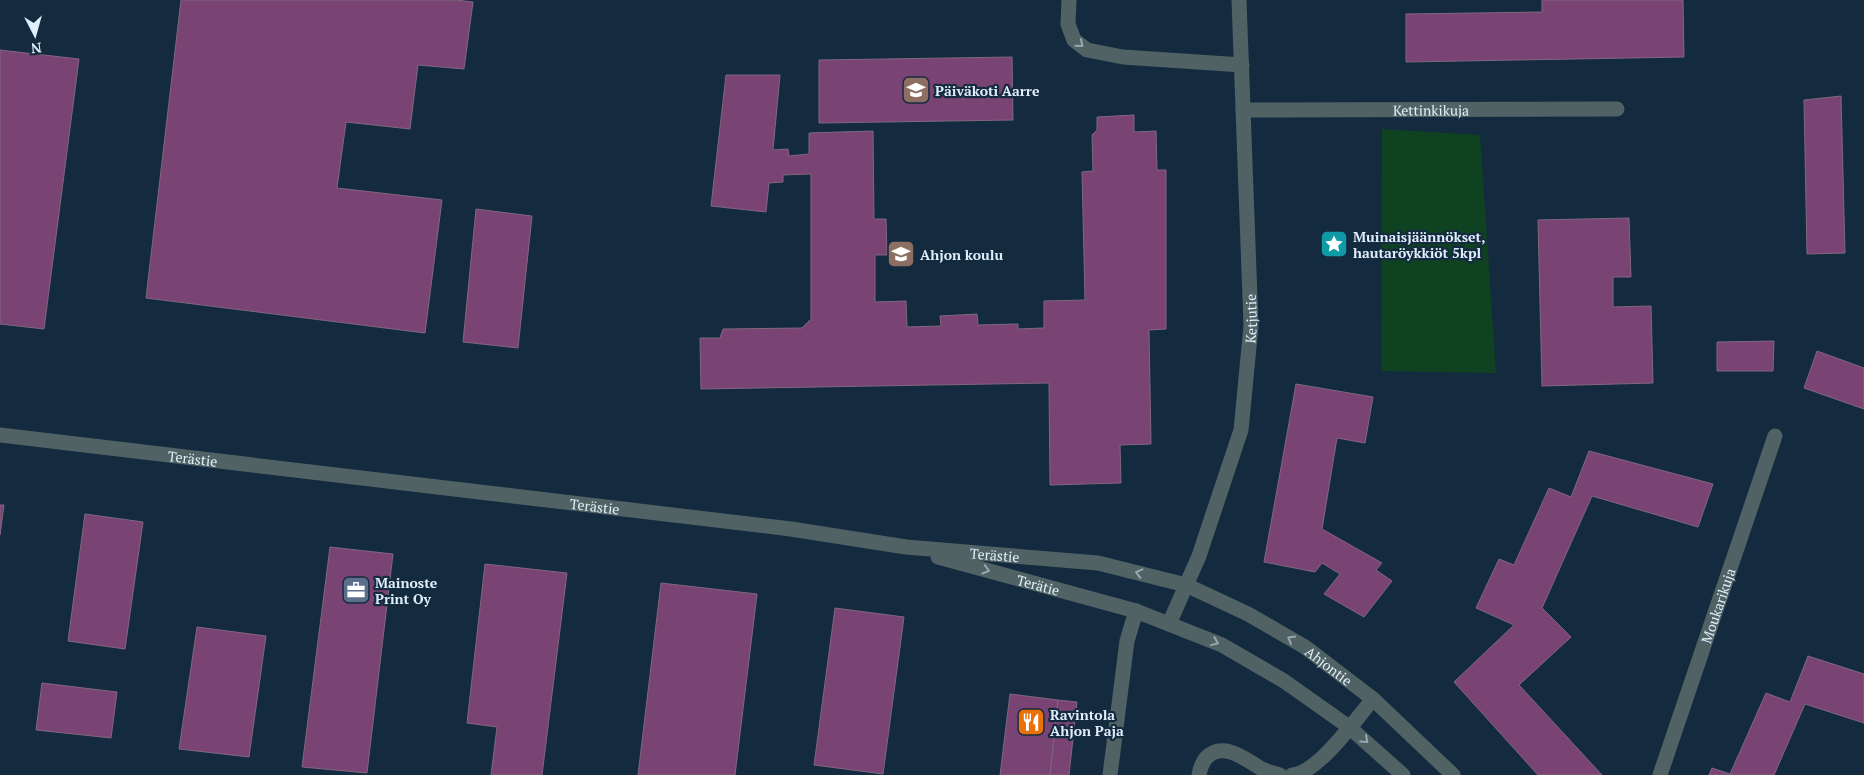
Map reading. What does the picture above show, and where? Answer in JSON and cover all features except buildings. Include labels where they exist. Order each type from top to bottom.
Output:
[{"type":"street","points":[[1069,0],[1067,3],[1068,24],[1074,40],[1087,50],[1123,57],[1242,65]]},
{"type":"street","name":"Ketjutie","points":[[1169,624],[1198,556],[1241,430],[1251,326],[1239,0]]},
{"type":"street","name":"Kettinkikuja","points":[[1243,110],[1617,109]]},
{"type":"street","name":"Terästie","points":[[0,435],[791,529],[906,547],[1098,563],[1186,585]]},
{"type":"street","name":"Moukarikuja","points":[[1660,775],[1775,436]]},
{"type":"street","name":"Terätie","points":[[906,547],[1136,611],[1169,624]]},
{"type":"street","name":"Ahjontie","points":[[1186,585],[1248,614],[1305,647],[1373,699],[1453,775]]},
{"type":"street","points":[[1110,775],[1127,641],[1136,611]]},
{"type":"street","points":[[1169,624],[1222,645],[1284,681],[1349,727],[1403,775]]},
{"type":"street","points":[[1292,775],[1310,768],[1329,751],[1373,699]]},
{"type":"street","points":[[1199,775],[1202,762],[1210,754],[1221,750],[1233,753],[1264,770],[1280,775]]},
{"type":"green space","points":[[1382,129],[1480,135],[1496,373],[1381,371]]},
{"type":"place","name":"Päiväkoti Aarre","points":[[916,90]]},
{"type":"place","name":"Muinaisjäännökset, hautaröykkiöt 5kpl","points":[[1334,244]]},
{"type":"place","name":"Ahjon koulu","points":[[901,254]]},
{"type":"place","name":"Mainoste Print Oy","points":[[356,590]]},
{"type":"place","name":"Ravintola Ahjon Paja","points":[[1031,722]]}]
